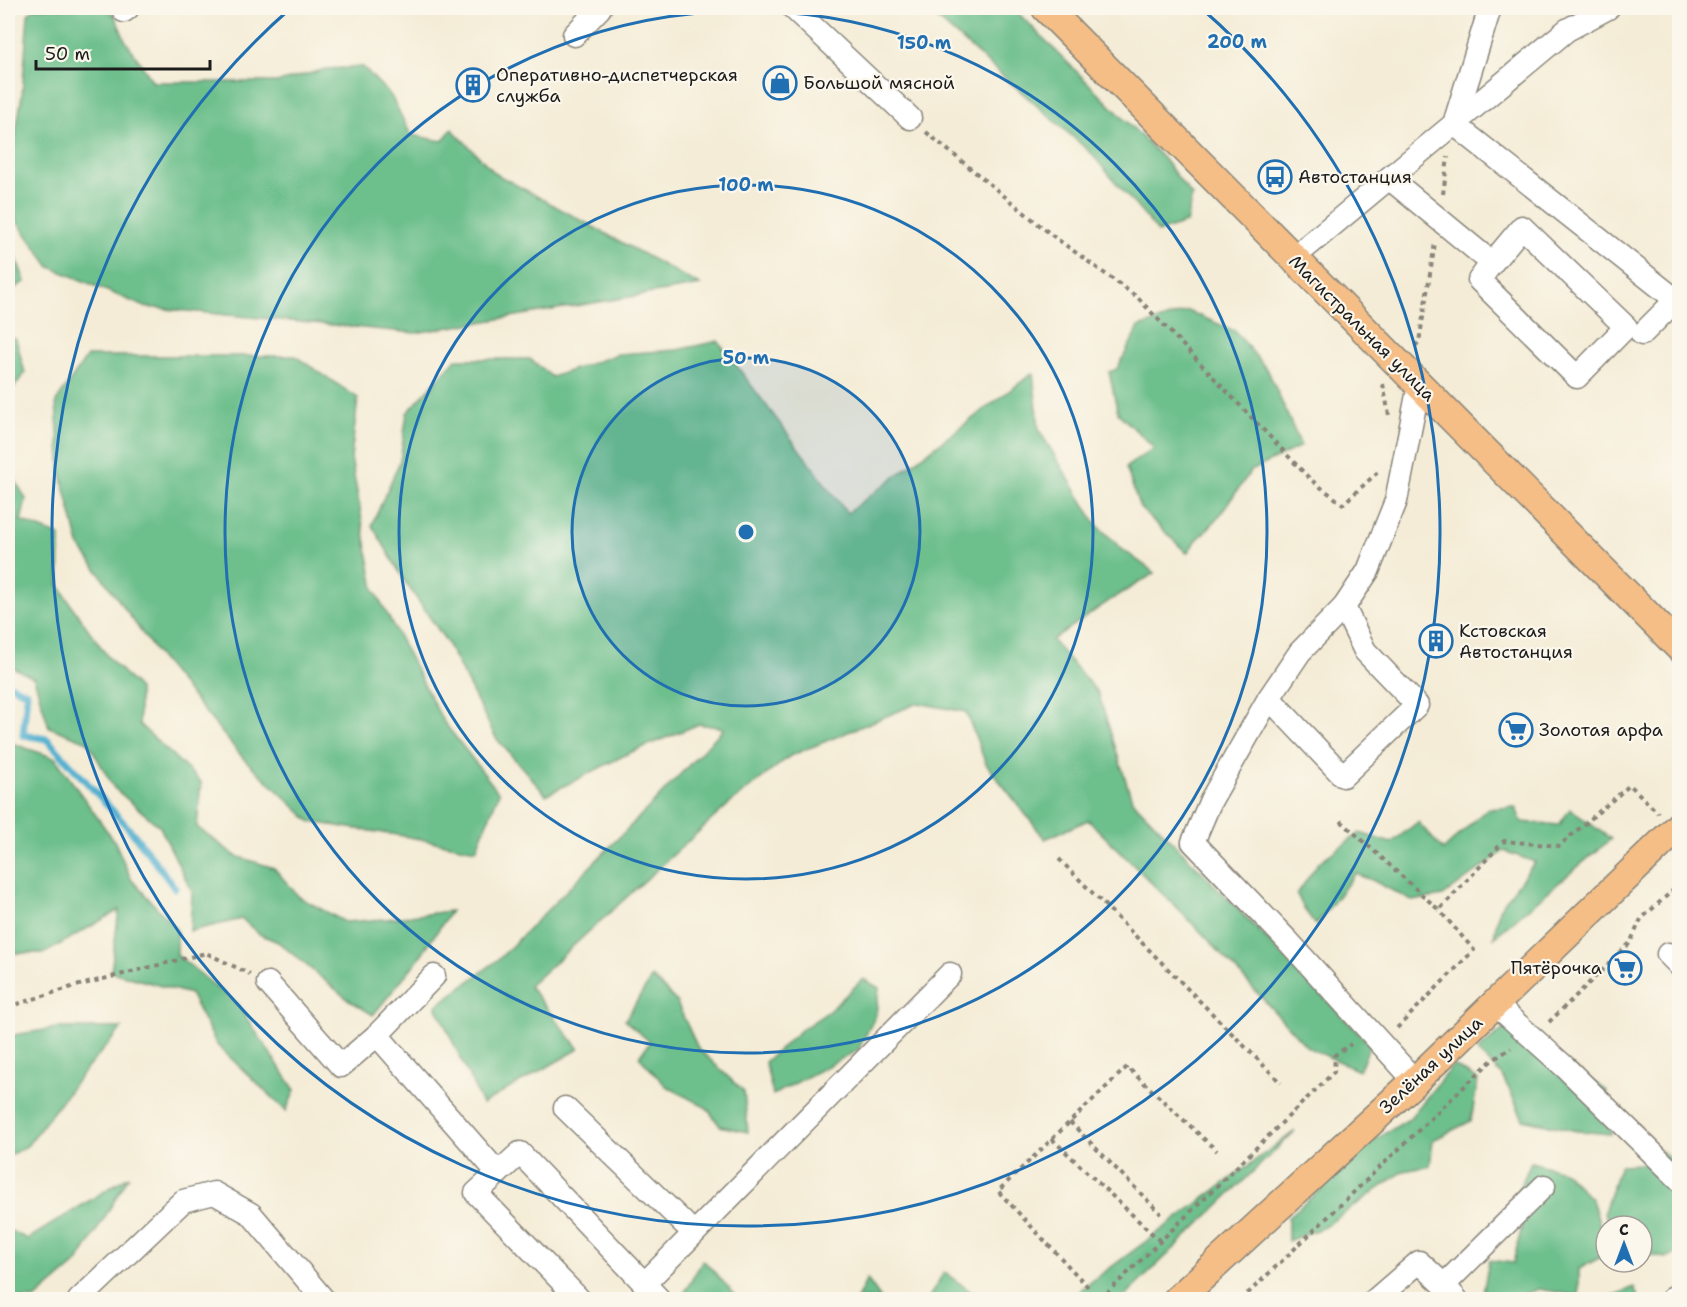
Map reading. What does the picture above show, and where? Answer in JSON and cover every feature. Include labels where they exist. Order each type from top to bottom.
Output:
[{"type":"main road","name":"Магистральная улица","points":[[1046,8],[1680,648]]},
{"type":"main road","name":"Зелёная улица","points":[[1177,1299],[1415,1081],[1677,828]]},
{"type":"street","points":[[574,35],[600,8]]},
{"type":"street","points":[[793,8],[910,118]]},
{"type":"street","points":[[1454,124],[1490,8]]},
{"type":"street","points":[[1293,258],[1567,30],[1608,8]]},
{"type":"street","points":[[1454,124],[1678,301],[1642,334]]},
{"type":"street","points":[[1389,178],[1492,263]]},
{"type":"street","points":[[1522,227],[1626,327],[1577,376],[1479,280],[1492,263],[1522,227]]},
{"type":"street","points":[[1415,1081],[1287,940],[1193,842],[1211,800],[1269,698],[1300,652],[1344,607],[1368,571],[1396,501],[1419,385]]},
{"type":"street","points":[[1269,698],[1343,776],[1417,705],[1365,651],[1344,607]]},
{"type":"street","points":[[580,1299],[476,1193],[520,1153],[652,1292],[694,1233],[950,974]]},
{"type":"street","points":[[268,983],[340,1066],[377,1035],[434,976]]},
{"type":"street","points":[[1495,1004],[1566,1068],[1680,1180]]},
{"type":"street","points":[[377,1035],[498,1173]]},
{"type":"street","points":[[565,1108],[694,1233]]},
{"type":"street","points":[[1375,1299],[1419,1262],[1450,1292],[1544,1186]]},
{"type":"street","points":[[80,1299],[183,1201],[214,1193],[251,1214],[324,1299]]},
{"type":"street","points":[[1671,1299],[1680,1292]]},
{"type":"path","points":[[910,118],[1053,236],[1137,297],[1311,480],[1343,504],[1378,472]]},
{"type":"path","points":[[1441,204],[1454,124]]},
{"type":"path","points":[[1390,423],[1381,378],[1419,342],[1436,239]]},
{"type":"path","points":[[1438,910],[1504,841],[1559,846],[1630,785],[1677,828]]},
{"type":"path","points":[[1341,821],[1438,910],[1474,950],[1382,1043]]},
{"type":"path","points":[[1059,859],[1281,1083]]},
{"type":"path","points":[[1241,1299],[1490,1062],[1546,1025],[1630,944],[1641,920],[1680,885]]},
{"type":"path","points":[[8,1007],[72,987],[206,953],[268,983]]},
{"type":"path","points":[[1089,1287],[998,1191],[1127,1067],[1217,1151]]},
{"type":"path","points":[[1100,1299],[1334,1072]]},
{"type":"path","points":[[1070,1122],[1161,1214]]},
{"type":"path","points":[[1052,1139],[1160,1241]]},
{"type":"green space","points":[[35,8],[106,8],[115,16],[125,40],[153,82],[279,82],[326,69],[363,67],[391,96],[411,135],[442,141],[452,129],[496,174],[700,285],[415,333],[145,307],[50,267],[15,219],[8,179],[22,95],[28,14]]},
{"type":"green space","points":[[925,8],[1013,8],[1162,157],[1192,196],[1186,223],[1158,232],[1090,152]]},
{"type":"green space","points":[[8,251],[14,251],[25,282],[8,292]]},
{"type":"green space","points":[[1188,311],[1235,331],[1268,371],[1301,446],[1251,471],[1217,519],[1187,553],[1140,508],[1126,467],[1154,448],[1118,413],[1109,372],[1117,369],[1139,327]]},
{"type":"green space","points":[[8,336],[16,339],[25,373],[8,395]]},
{"type":"green space","points":[[718,341],[847,513],[1033,373],[1039,430],[1096,524],[1122,549],[1155,573],[1052,640],[1098,693],[1132,800],[1370,1045],[1359,1071],[1307,1047],[1201,932],[1088,820],[1045,839],[986,764],[966,712],[918,703],[790,756],[728,805],[529,986],[579,1049],[482,1104],[436,1006],[499,959],[724,728],[699,724],[627,754],[546,795],[496,738],[446,641],[404,580],[372,525],[400,461],[407,413],[456,359],[530,359],[552,377],[618,354],[677,350]]},
{"type":"green space","points":[[87,356],[295,356],[358,398],[351,458],[374,589],[443,721],[499,793],[476,850],[311,822],[243,758],[160,658],[79,545],[61,474],[56,402]]},
{"type":"green space","points":[[8,467],[26,499],[21,521],[60,536],[59,585],[108,657],[139,689],[139,724],[201,782],[197,827],[236,856],[274,868],[299,897],[345,922],[451,911],[417,961],[373,1015],[346,998],[278,942],[259,934],[242,919],[190,931],[192,892],[160,827],[114,788],[88,742],[49,727],[34,678],[8,665]]},
{"type":"green space","points":[[8,742],[55,758],[115,842],[131,879],[177,930],[177,955],[237,1004],[295,1090],[286,1111],[217,1045],[190,994],[111,972],[119,910],[45,953],[8,953]]},
{"type":"green space","points":[[1515,807],[1522,822],[1559,825],[1570,809],[1611,839],[1494,937],[1499,909],[1535,862],[1504,851],[1443,896],[1412,901],[1372,880],[1355,874],[1316,925],[1304,909],[1297,894],[1319,862],[1360,833],[1391,843],[1418,822],[1443,850],[1487,809]]},
{"type":"green space","points":[[652,977],[676,1001],[698,1048],[744,1092],[748,1132],[720,1126],[707,1108],[666,1086],[639,1057],[650,1042],[625,1020]]},
{"type":"green space","points":[[863,979],[879,988],[876,1015],[858,1050],[773,1095],[765,1062],[801,1030],[829,1011]]},
{"type":"green space","points":[[57,1028],[122,1028],[82,1074],[27,1146],[8,1156],[8,1036]]},
{"type":"green space","points":[[1505,1028],[1558,1056],[1607,1091],[1611,1134],[1577,1131],[1523,1119],[1500,1073],[1477,1051]]},
{"type":"green space","points":[[1453,1065],[1478,1080],[1471,1121],[1433,1140],[1430,1166],[1404,1171],[1324,1227],[1288,1241],[1288,1217],[1346,1168],[1371,1142],[1409,1119]]},
{"type":"green space","points":[[1295,1131],[1122,1299],[1068,1299]]},
{"type":"green space","points":[[1662,1151],[1679,1168],[1679,1253],[1665,1258],[1654,1256],[1654,1214],[1605,1214],[1604,1212],[1620,1165],[1641,1164]]},
{"type":"green space","points":[[1531,1162],[1563,1171],[1592,1200],[1597,1214],[1594,1214],[1594,1261],[1579,1269],[1579,1296],[1539,1289],[1509,1299],[1482,1299],[1489,1260],[1513,1263],[1522,1226],[1518,1192]]},
{"type":"green space","points":[[129,1176],[78,1262],[35,1299],[8,1299],[8,1230],[28,1239]]},
{"type":"green space","points":[[703,1260],[739,1299],[683,1300],[682,1297]]},
{"type":"green space","points":[[944,1272],[981,1299],[928,1299]]},
{"type":"green space","points":[[867,1279],[881,1299],[857,1299]]},
{"type":"green space","points":[[1634,1287],[1639,1299],[1607,1299]]},
{"type":"waterway","points":[[8,684],[27,693],[23,735],[47,739],[132,832],[175,888]]},
{"type":"place","name":"Большой мясной","points":[[780,83]]},
{"type":"place","name":"Оперативно-диспетчерская служба","points":[[473,85]]},
{"type":"place","name":"Автостанция","points":[[1275,177]]},
{"type":"place","name":"Кстовская Автостанция","points":[[1436,641]]},
{"type":"place","name":"Золотая арфа","points":[[1516,730]]},
{"type":"place","name":"Пятёрочка","points":[[1625,968]]}]
